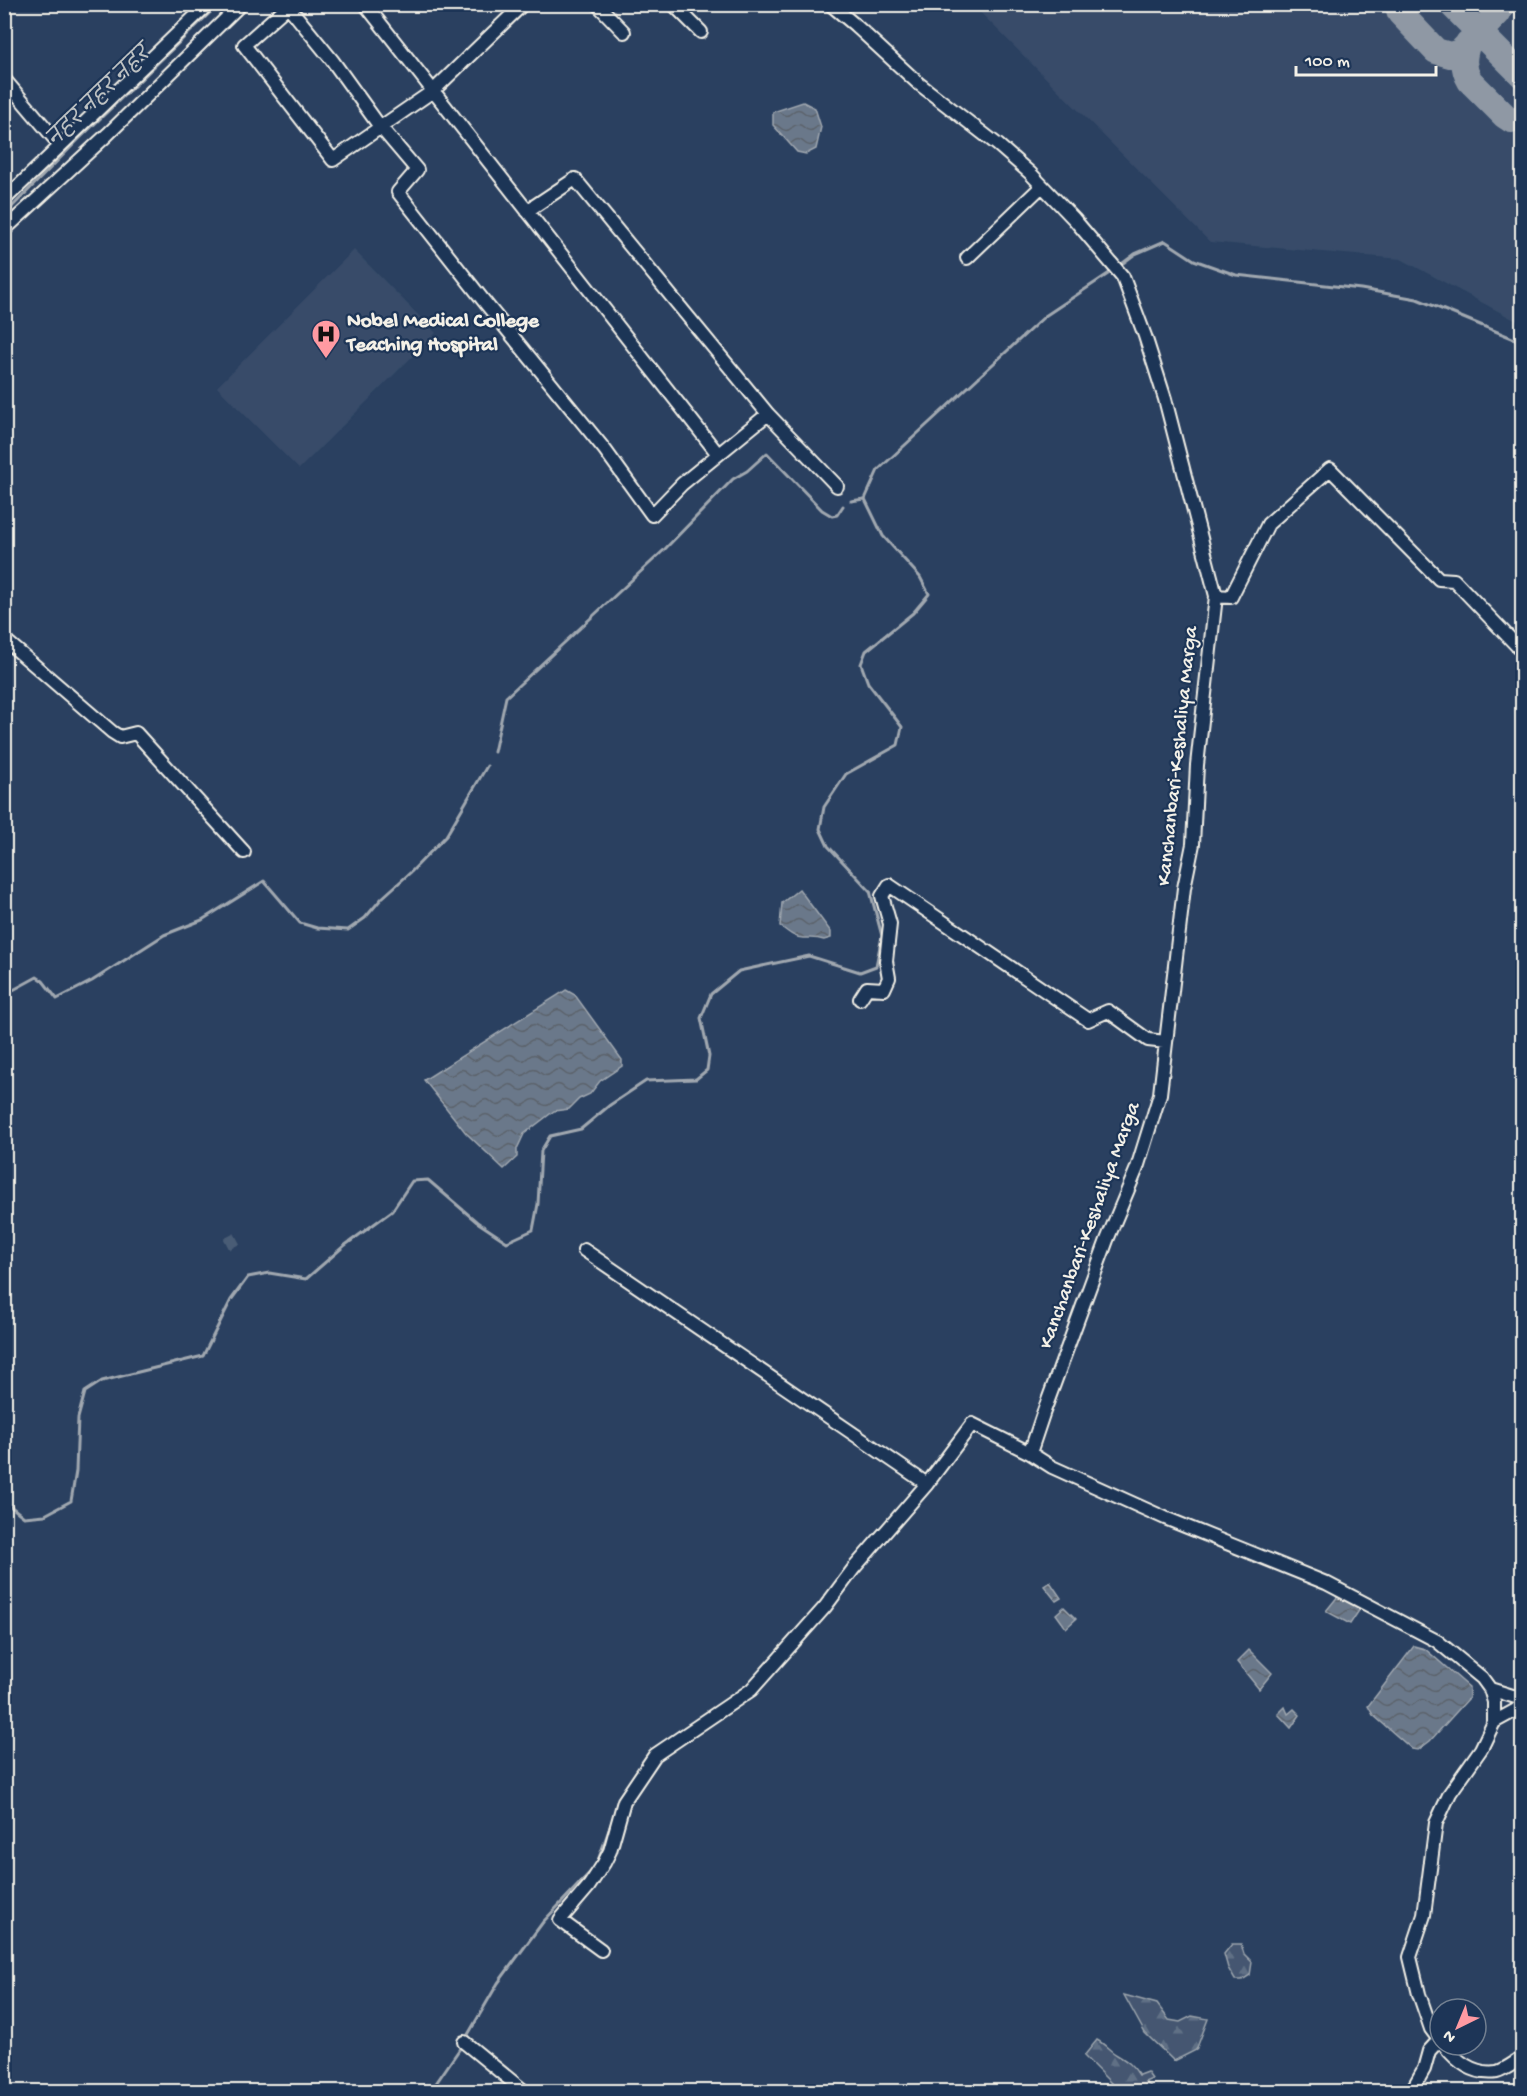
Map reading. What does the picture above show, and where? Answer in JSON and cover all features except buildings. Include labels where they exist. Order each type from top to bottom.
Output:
[{"type":"street","points":[[4,200],[208,4]]},
{"type":"street","points":[[4,230],[108,134],[241,4]]},
{"type":"street","points":[[365,4],[718,454]]},
{"type":"street","points":[[523,4],[433,91],[380,127],[333,160],[244,45],[289,5],[380,127],[417,170],[398,192],[605,450],[652,515],[682,484],[768,414]]},
{"type":"street","points":[[597,4],[624,32]]},
{"type":"street","points":[[673,4],[701,32]]},
{"type":"street","name":"Kanchanbari-Keshaliya Marga","points":[[830,4],[918,83],[998,145],[1042,186],[1123,277],[1166,399],[1216,597],[1197,765],[1192,844],[1184,888],[1160,1094],[1137,1168],[1103,1251],[1030,1453]]},
{"type":"street","points":[[7,86],[60,145]]},
{"type":"street","points":[[527,211],[576,179],[768,414],[837,486]]},
{"type":"street","points":[[967,258],[1042,186]]},
{"type":"street","points":[[1216,597],[1231,597],[1268,524],[1330,469],[1439,579],[1454,580],[1522,651]]},
{"type":"street","points":[[4,639],[112,732],[120,737],[136,733],[244,852]]},
{"type":"street","points":[[861,999],[867,988],[884,989],[889,978],[886,961],[890,924],[882,896],[889,885],[1088,1020],[1108,1011],[1148,1040],[1166,1042]]},
{"type":"street","points":[[584,1250],[927,1484]]},
{"type":"street","points":[[601,1950],[560,1920],[589,1886],[604,1863],[610,1851],[624,1801],[650,1762],[655,1755],[751,1690],[810,1625],[854,1568],[927,1484],[972,1424],[1030,1453],[1052,1467],[1166,1518],[1339,1589],[1437,1641],[1482,1678],[1490,1689],[1494,1702],[1494,1722],[1482,1749],[1450,1793],[1436,1823],[1424,1916],[1410,1957],[1428,2020]]},
{"type":"street","points":[[1490,1689],[1521,1707]]},
{"type":"street","points":[[1494,1722],[1521,1707]]},
{"type":"street","points":[[464,2042],[525,2091]]},
{"type":"street","points":[[1411,2091],[1428,2057]]},
{"type":"street","points":[[1455,2057],[1475,2072],[1499,2072],[1522,2058]]},
{"type":"shaded area","points":[[973,5],[1522,5],[1522,324],[1401,259],[1210,242]]},
{"type":"shaded area","name":"Nobel Medical College Teaching Hospital","points":[[354,250],[436,333],[299,469],[217,387]]},
{"type":"green space","points":[[1232,1944],[1241,1944],[1244,1954],[1252,1962],[1250,1975],[1242,1980],[1235,1980],[1224,1954]]},
{"type":"green space","points":[[1124,1995],[1157,2004],[1169,2020],[1180,2022],[1192,2016],[1208,2019],[1196,2050],[1174,2061],[1145,2033]]},
{"type":"green space","points":[[1097,2040],[1134,2068],[1139,2075],[1147,2072],[1152,2079],[1145,2082],[1157,2091],[1119,2091],[1084,2056]]},
{"type":"water","points":[[803,102],[815,108],[821,127],[816,149],[806,154],[797,152],[773,125],[773,112]]},
{"type":"water","points":[[799,889],[831,932],[831,938],[824,940],[800,938],[780,926],[782,903]]},
{"type":"water","points":[[566,990],[575,995],[622,1060],[622,1066],[600,1081],[590,1094],[579,1099],[569,1109],[554,1111],[524,1134],[517,1149],[517,1157],[504,1169],[466,1133],[424,1080]]},
{"type":"water","points":[[1050,1582],[1061,1598],[1056,1601],[1044,1586]]},
{"type":"water","points":[[1339,1595],[1362,1606],[1350,1624],[1326,1611]]},
{"type":"water","points":[[1064,1607],[1076,1619],[1066,1628],[1056,1614]]},
{"type":"water","points":[[1414,1646],[1425,1649],[1469,1687],[1469,1698],[1430,1741],[1418,1750],[1412,1749],[1373,1715],[1368,1706]]},
{"type":"water","points":[[1249,1650],[1272,1673],[1259,1689],[1237,1662]]},
{"type":"water","points":[[1285,1707],[1288,1714],[1294,1709],[1300,1715],[1291,1728],[1278,1714]]},
{"type":"waterway","name":"नहर नहर नहर","points":[[4,215],[219,4]]},
{"type":"waterway","points":[[1119,266],[1135,254],[1165,241],[1194,260],[1236,275],[1361,289],[1417,299],[1522,342]]},
{"type":"waterway","points":[[4,1501],[24,1517],[45,1515],[71,1501],[76,1471],[78,1418],[85,1392],[102,1381],[203,1356],[231,1300],[248,1277],[269,1273],[306,1279],[344,1246],[392,1211],[412,1181],[428,1180],[477,1222],[507,1242],[533,1230],[538,1204],[541,1151],[550,1136],[581,1129],[610,1105],[646,1081],[696,1079],[707,1070],[709,1056],[701,1018],[711,994],[739,971],[809,956],[860,972],[876,966],[882,936],[870,891],[828,846],[820,829],[824,807],[846,774],[898,745],[902,727],[868,683],[861,664],[866,651],[913,613],[929,594],[920,577],[883,536],[865,499],[878,470],[1045,316],[1114,270]]},
{"type":"waterway","points":[[494,752],[506,697],[664,550],[733,479],[747,471],[767,453],[822,510],[832,516],[837,515],[843,506]]},
{"type":"waterway","points":[[851,501],[864,499]]},
{"type":"waterway","points":[[4,995],[37,977],[57,999],[92,981],[164,935],[202,920],[264,881],[300,923],[317,928],[348,930],[365,918],[382,898],[446,836],[487,766]]},
{"type":"waterway","points":[[466,2038],[498,1983],[543,1922],[596,1866],[615,1813]]},
{"type":"waterway","points":[[430,2092],[463,2044]]},
{"type":"taxiway","points":[[1397,4],[1400,13],[1436,51],[1450,55],[1460,52],[1498,13],[1502,4]]},
{"type":"taxiway","points":[[1451,4],[1522,75]]},
{"type":"taxiway","points":[[1468,43],[1464,62],[1470,81],[1511,120]]},
{"type":"tunnel","points":[[229,1236],[236,1249]]},
{"type":"place","name":"Nobel Medical College Teaching Hospital","points":[[326,360]]}]
